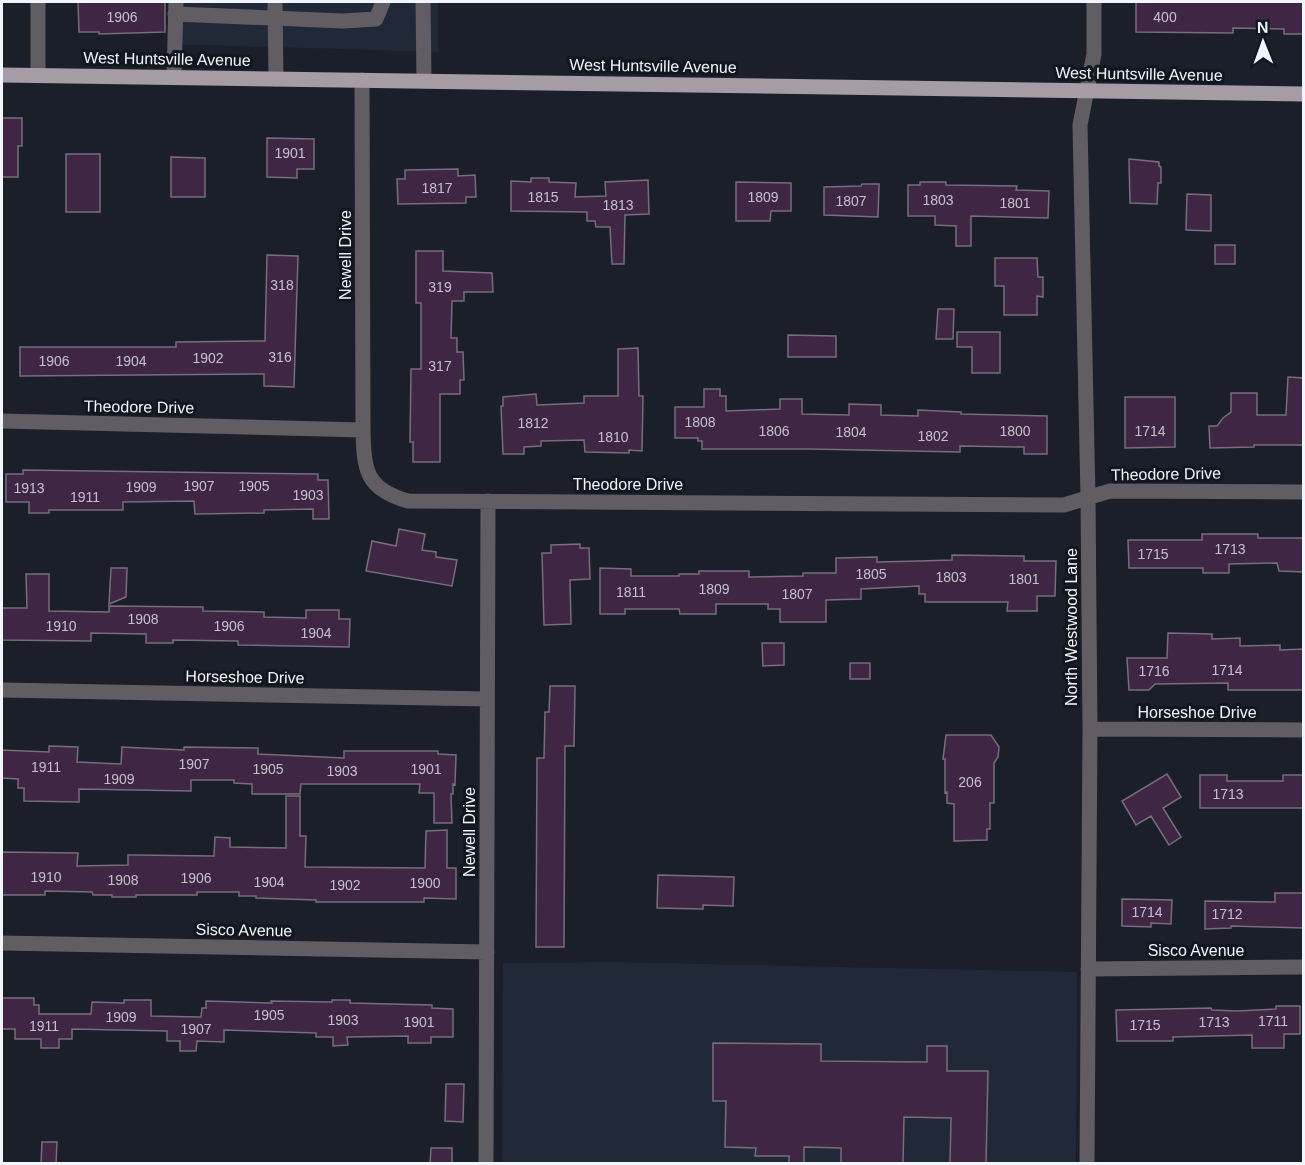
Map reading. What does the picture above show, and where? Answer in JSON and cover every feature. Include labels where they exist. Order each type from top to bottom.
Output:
[{"type":"main road","name":"West Huntsville Avenue","points":[[2,75],[1304,94]]},
{"type":"street","points":[[38,2],[38,75]]},
{"type":"street","points":[[275,2],[276,78]]},
{"type":"street","points":[[174,77],[175,8],[275,18],[343,21],[376,19],[383,2]]},
{"type":"street","points":[[423,2],[424,81]]},
{"type":"street","name":"North Westwood Lane","points":[[1087,1164],[1090,729],[1088,498],[1080,125],[1094,54],[1094,2]]},
{"type":"street","name":"Newell Drive","points":[[362,80],[363,430]]},
{"type":"street","name":"Theodore Drive","points":[[2,422],[363,430],[363,458],[368,476],[379,489],[408,501],[1064,505],[1110,491],[1304,492]]},
{"type":"street","name":"Newell Drive","points":[[486,1164],[488,501]]},
{"type":"street","name":"Horseshoe Drive","points":[[2,690],[487,699]]},
{"type":"street","name":"Horseshoe Drive","points":[[1090,729],[1304,730]]},
{"type":"street","name":"Sisco Avenue","points":[[2,943],[487,952]]},
{"type":"street","name":"Sisco Avenue","points":[[1088,969],[1304,968]]},
{"type":"shaded area","points":[[168,2],[438,2],[438,52],[167,44]]},
{"type":"shaded area","points":[[613,962],[1077,972],[1076,1163],[502,1164],[503,963]]},
{"type":"building","points":[[78,2],[165,2],[165,32],[99,34],[99,32],[79,32]]},
{"type":"building","points":[[1136,2],[1304,2],[1304,34],[1284,34],[1284,29],[1233,28],[1233,33],[1136,32]]},
{"type":"building","points":[[2,118],[22,118],[22,146],[18,146],[18,177],[2,177]]},
{"type":"building","points":[[267,138],[314,139],[314,169],[297,169],[297,178],[267,177]]},
{"type":"building","points":[[66,154],[100,154],[100,212],[66,212]]},
{"type":"building","points":[[171,157],[205,158],[205,197],[171,197]]},
{"type":"building","points":[[1129,159],[1159,162],[1161,183],[1158,183],[1157,204],[1130,203]]},
{"type":"building","points":[[458,169],[458,176],[475,175],[476,197],[466,197],[466,203],[398,204],[397,179],[405,179],[405,170]]},
{"type":"building","points":[[531,178],[549,178],[549,182],[576,183],[575,197],[606,196],[605,182],[648,180],[649,214],[625,215],[624,264],[612,264],[610,227],[596,227],[595,221],[587,221],[587,212],[511,211],[511,181],[531,182]]},
{"type":"building","points":[[736,182],[791,183],[791,211],[771,211],[770,221],[736,221]]},
{"type":"building","points":[[920,182],[946,182],[946,185],[1017,186],[1016,190],[1049,191],[1048,218],[971,216],[971,246],[956,246],[956,226],[935,225],[935,216],[908,216],[908,185],[920,185]]},
{"type":"building","points":[[862,184],[879,184],[878,217],[824,215],[824,187],[861,186]]},
{"type":"building","points":[[1187,194],[1211,195],[1211,231],[1186,230]]},
{"type":"building","points":[[1215,245],[1235,245],[1235,264],[1215,264]]},
{"type":"building","points":[[416,251],[443,251],[443,271],[492,273],[493,292],[464,292],[464,301],[452,301],[451,338],[457,338],[457,352],[463,352],[464,380],[460,380],[460,394],[440,394],[440,462],[413,462],[413,442],[410,442],[411,369],[421,369],[421,303],[416,303]]},
{"type":"building","points":[[267,255],[298,256],[294,387],[264,386],[264,374],[20,376],[20,347],[176,347],[176,342],[265,341]]},
{"type":"building","points":[[995,258],[1037,258],[1038,277],[1043,277],[1043,297],[1037,296],[1037,315],[1004,315],[1004,286],[995,286]]},
{"type":"building","points":[[938,309],[954,309],[953,339],[936,339]]},
{"type":"building","points":[[957,332],[1000,332],[1000,373],[972,373],[972,347],[957,347]]},
{"type":"building","points":[[788,335],[836,336],[836,357],[788,357]]},
{"type":"building","points":[[638,348],[639,396],[643,396],[642,451],[585,452],[584,440],[541,441],[541,446],[524,447],[524,454],[503,454],[501,406],[503,406],[503,397],[536,394],[537,405],[584,403],[584,396],[618,396],[618,349]]},
{"type":"building","points":[[1288,377],[1304,378],[1304,445],[1210,448],[1209,426],[1217,426],[1231,412],[1231,393],[1257,393],[1257,415],[1286,415]]},
{"type":"building","points":[[704,389],[720,389],[720,396],[726,396],[726,411],[780,409],[780,399],[802,399],[802,414],[849,415],[849,404],[881,405],[881,415],[918,416],[918,410],[961,412],[961,414],[1047,416],[1047,454],[1024,454],[1024,447],[960,446],[960,452],[702,449],[702,441],[698,441],[698,438],[675,438],[675,407],[704,407]]},
{"type":"building","points":[[1125,397],[1175,397],[1175,447],[1125,448]]},
{"type":"building","points":[[23,470],[318,474],[318,480],[328,480],[329,519],[313,519],[313,509],[264,510],[264,513],[195,514],[194,501],[123,502],[123,510],[49,510],[49,513],[29,513],[29,502],[6,502],[6,474],[23,474]]},
{"type":"building","points":[[399,529],[425,534],[422,550],[436,552],[436,557],[457,560],[452,586],[366,571],[372,541],[396,546]]},
{"type":"building","points":[[1202,534],[1258,534],[1258,538],[1304,538],[1304,572],[1279,571],[1277,563],[1229,564],[1229,573],[1203,573],[1203,568],[1129,568],[1128,540],[1202,540]]},
{"type":"building","points":[[580,544],[580,548],[589,548],[590,579],[570,580],[571,624],[544,625],[542,553],[551,553],[551,545]]},
{"type":"building","points":[[952,555],[1024,556],[1024,561],[1056,561],[1055,596],[1037,596],[1037,611],[1007,611],[1008,602],[925,602],[925,594],[919,594],[919,586],[861,589],[861,599],[826,600],[826,622],[780,622],[780,609],[768,609],[768,604],[716,604],[716,614],[680,614],[679,609],[625,609],[625,614],[600,614],[600,568],[631,569],[631,576],[679,576],[679,574],[699,574],[699,571],[749,571],[749,577],[803,576],[803,573],[836,573],[836,558],[877,557],[877,562],[919,561],[952,560]]},
{"type":"building","points":[[111,568],[127,568],[126,597],[109,604]]},
{"type":"building","points":[[26,574],[49,574],[49,611],[109,612],[109,606],[203,607],[203,611],[264,612],[264,617],[306,618],[306,610],[339,610],[339,619],[350,619],[349,647],[238,645],[238,641],[173,640],[173,643],[146,643],[146,634],[91,633],[91,641],[2,640],[2,608],[27,608]]},
{"type":"building","points":[[1168,633],[1212,634],[1212,639],[1240,638],[1240,646],[1280,645],[1280,650],[1304,649],[1304,690],[1228,690],[1228,683],[1155,684],[1149,690],[1129,690],[1127,658],[1167,658]]},
{"type":"building","points":[[762,643],[784,643],[784,665],[763,666]]},
{"type":"building","points":[[850,663],[870,663],[870,679],[850,679]]},
{"type":"building","points":[[550,686],[575,686],[574,746],[565,746],[564,947],[536,947],[537,758],[544,758],[545,712],[549,712]]},
{"type":"building","points":[[946,735],[991,735],[999,747],[998,757],[994,763],[994,803],[990,803],[990,829],[987,829],[987,840],[954,841],[954,804],[947,803],[947,792],[945,793],[945,759],[943,759]]},
{"type":"building","points":[[49,746],[78,747],[77,762],[121,764],[122,747],[184,750],[184,747],[258,748],[258,754],[344,758],[344,751],[438,751],[438,754],[456,755],[455,785],[453,784],[453,794],[451,794],[452,823],[434,823],[434,793],[419,793],[420,784],[301,784],[300,794],[252,794],[252,784],[234,783],[234,780],[191,780],[191,791],[79,789],[79,802],[24,801],[24,788],[18,788],[18,779],[2,778],[2,750],[49,752]]},
{"type":"building","points":[[1167,774],[1181,797],[1163,808],[1181,837],[1169,845],[1151,816],[1136,825],[1122,801]]},
{"type":"building","points":[[1200,775],[1227,775],[1227,781],[1283,781],[1283,775],[1304,775],[1304,808],[1200,808]]},
{"type":"building","points":[[286,796],[300,796],[300,836],[306,836],[305,867],[425,868],[426,831],[447,830],[447,868],[456,868],[456,899],[424,898],[424,902],[316,902],[316,900],[239,896],[239,892],[197,892],[197,895],[136,895],[136,897],[93,895],[92,892],[45,891],[45,895],[2,895],[2,852],[78,853],[77,866],[128,865],[128,855],[214,856],[215,837],[230,838],[230,847],[286,848]]},
{"type":"building","points":[[658,875],[734,877],[733,906],[703,905],[703,909],[657,908]]},
{"type":"building","points":[[1275,893],[1304,893],[1303,928],[1231,926],[1231,928],[1205,929],[1205,901],[1275,902]]},
{"type":"building","points":[[1122,899],[1172,900],[1171,924],[1151,923],[1151,927],[1122,926]]},
{"type":"building","points":[[2,998],[34,998],[34,1005],[39,1005],[39,1014],[91,1014],[92,1002],[124,1003],[124,1000],[151,1000],[151,1016],[201,1017],[202,1008],[206,1008],[206,1001],[272,1003],[271,1001],[350,1000],[350,1003],[432,1005],[432,1008],[453,1009],[453,1037],[431,1037],[431,1043],[408,1043],[408,1036],[347,1037],[348,1045],[333,1046],[333,1037],[316,1037],[316,1033],[224,1030],[224,1042],[197,1041],[196,1051],[180,1051],[180,1041],[167,1041],[167,1031],[72,1029],[72,1039],[59,1039],[59,1048],[41,1048],[41,1039],[15,1039],[15,1029],[2,1029]]},
{"type":"building","points":[[1276,1006],[1300,1006],[1300,1034],[1284,1034],[1284,1048],[1252,1048],[1252,1035],[1173,1037],[1173,1041],[1117,1041],[1116,1010],[1211,1008],[1212,1010],[1237,1011],[1276,1009]]},
{"type":"building","points":[[713,1043],[821,1044],[821,1061],[927,1062],[927,1046],[947,1046],[947,1071],[988,1071],[986,1164],[950,1164],[951,1118],[904,1117],[903,1164],[841,1164],[841,1148],[804,1147],[804,1164],[789,1164],[789,1156],[755,1156],[756,1148],[725,1147],[726,1101],[713,1101]]},
{"type":"building","points":[[446,1084],[464,1084],[463,1122],[445,1121]]},
{"type":"building","points":[[42,1142],[57,1142],[56,1164],[41,1164]]},
{"type":"building","points":[[431,1148],[452,1148],[452,1164],[430,1164]]}]
